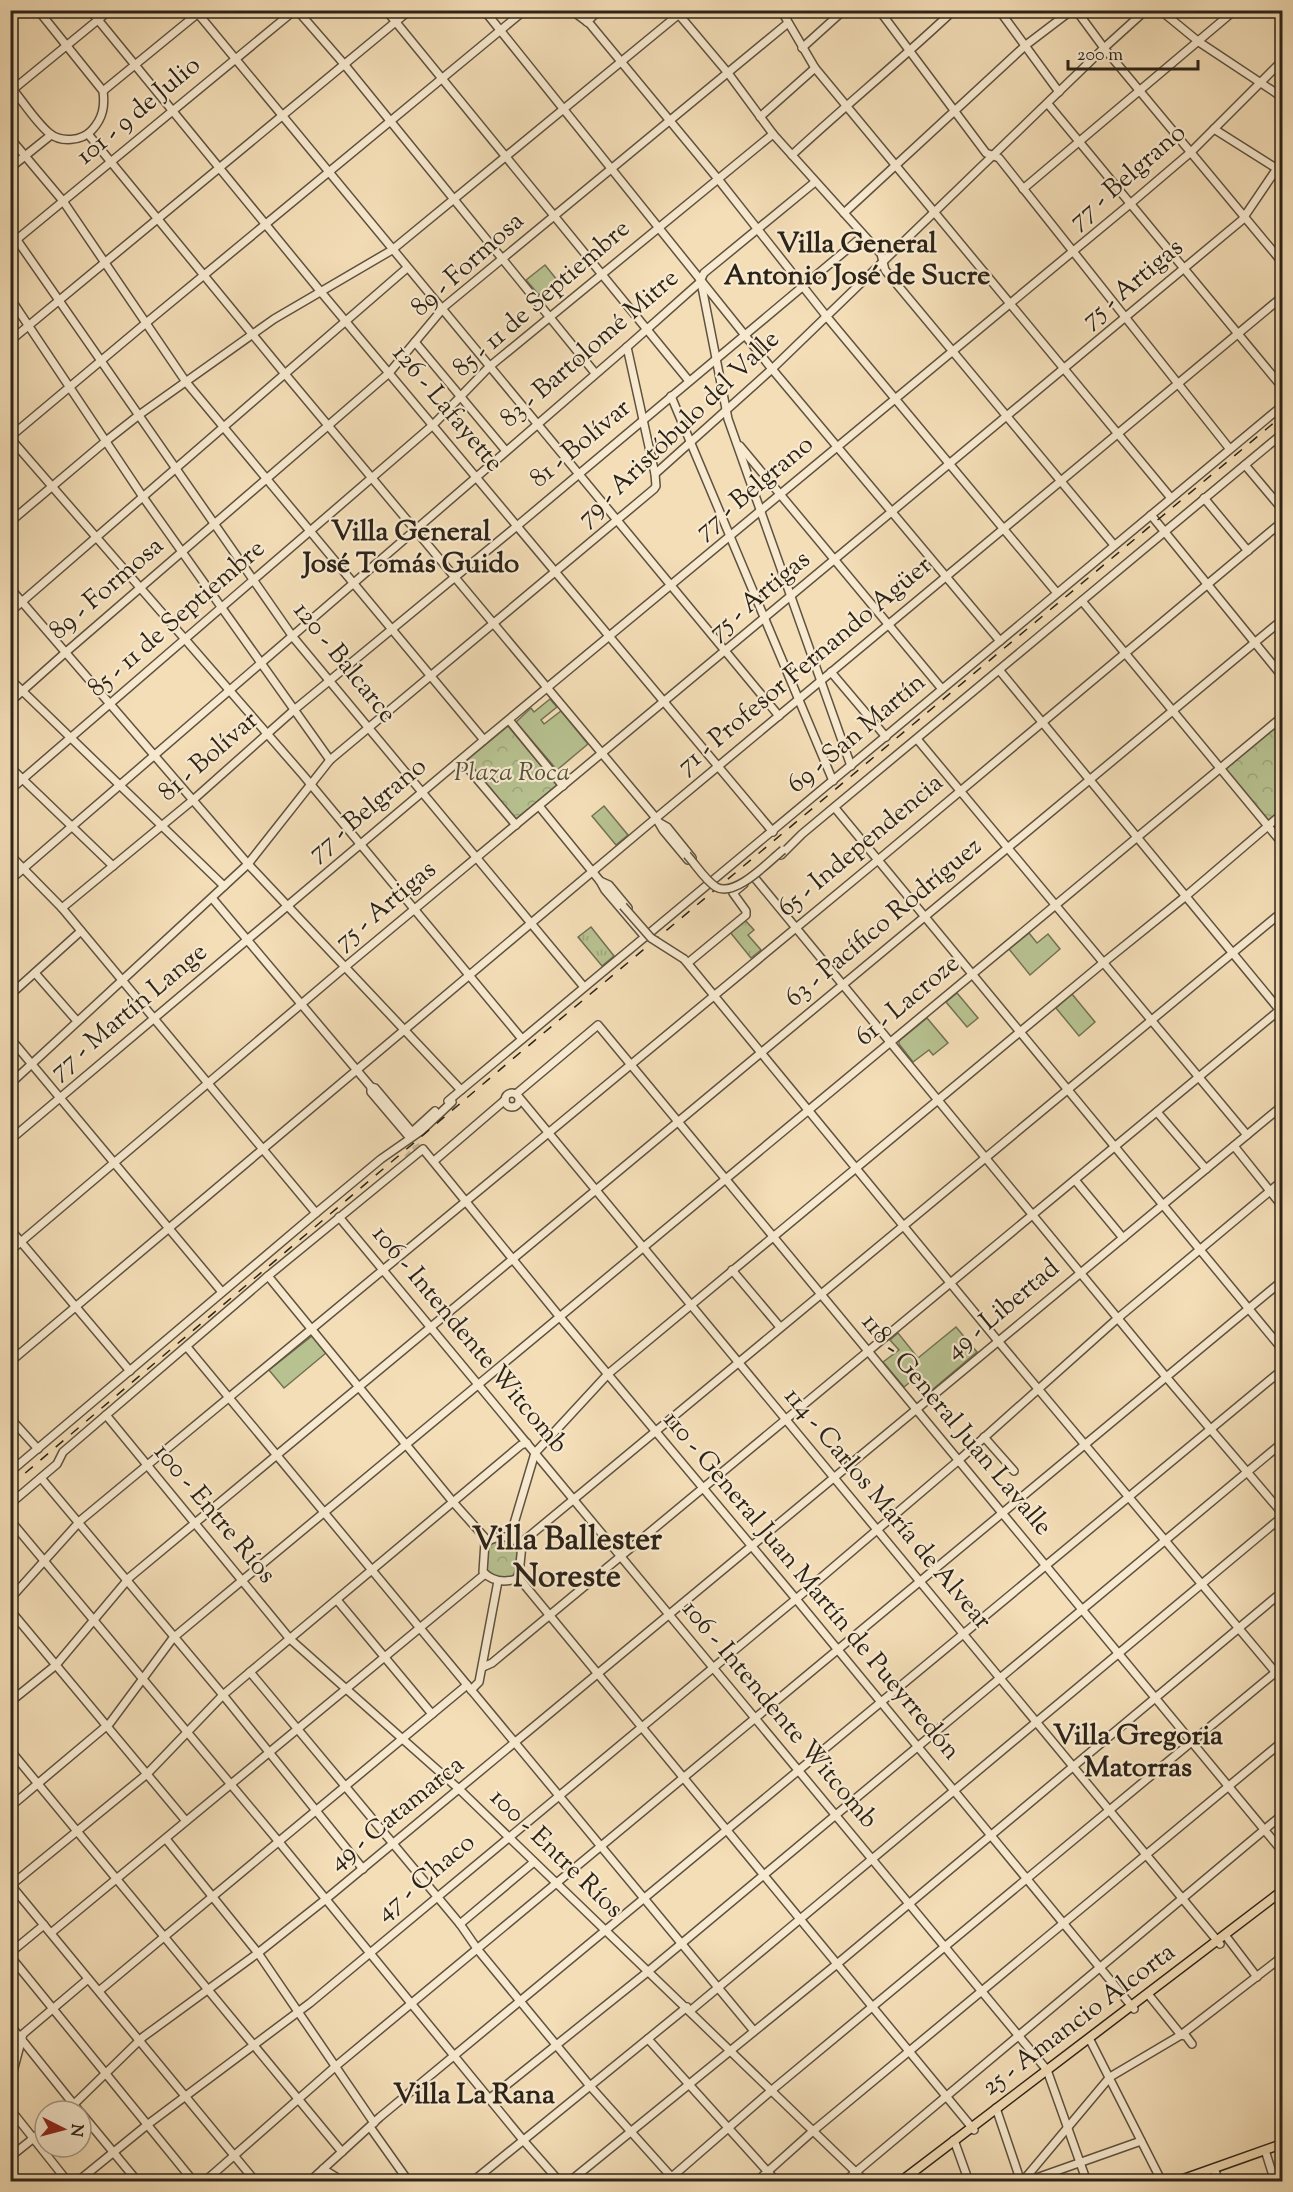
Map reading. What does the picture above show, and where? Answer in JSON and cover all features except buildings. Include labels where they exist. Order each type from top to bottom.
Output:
[{"type":"main road","points":[[1222,1940],[1282,1891]]},
{"type":"main road","points":[[907,2181],[973,2128],[1282,1896]]},
{"type":"main road","points":[[900,2181],[955,2142]]},
{"type":"main road","points":[[1175,2181],[1282,2144]]},
{"type":"street","points":[[38,10],[68,46],[103,91],[103,113],[96,125],[88,134],[69,139],[51,135],[12,89],[68,46],[111,10]]},
{"type":"street","name":"126 - Lafayette","points":[[90,10],[321,292],[773,832]]},
{"type":"street","points":[[296,10],[344,64],[595,373]]},
{"type":"street","name":"101 - 9 de Julio","points":[[10,245],[296,10]]},
{"type":"street","points":[[386,10],[689,381]]},
{"type":"street","points":[[10,341],[410,10]]},
{"type":"street","points":[[484,10],[772,369],[1000,641]]},
{"type":"street","points":[[522,1039],[268,734],[10,438],[146,322],[525,10]]},
{"type":"street","points":[[572,10],[587,22],[718,179],[827,317],[1058,593]]},
{"type":"street","points":[[587,22],[599,10]]},
{"type":"street","points":[[781,10],[815,68],[1171,498]]},
{"type":"street","points":[[802,48],[844,10]]},
{"type":"street","points":[[879,10],[986,153],[999,158],[1229,448]]},
{"type":"street","points":[[792,155],[845,105],[910,52],[954,10]]},
{"type":"street","points":[[999,10],[1059,92]]},
{"type":"street","points":[[844,213],[1026,45],[1074,10],[1282,262]]},
{"type":"street","name":"79 - Aristóbulo del Valle","points":[[10,1084],[248,864],[330,760],[657,486],[655,474],[772,369],[1146,10]]},
{"type":"street","points":[[1160,10],[1199,42],[1282,97]]},
{"type":"street","points":[[1023,189],[1236,10]]},
{"type":"street","points":[[103,91],[198,12],[406,268],[779,716]]},
{"type":"street","points":[[10,522],[106,441],[280,315],[392,250],[621,64],[679,12],[773,134],[881,254],[885,270],[1114,545]]},
{"type":"street","name":"89 - Formosa","points":[[10,702],[389,373],[442,310],[788,23]]},
{"type":"street","name":"77 - Belgrano","points":[[247,939],[1130,204],[1191,152],[1282,61]]},
{"type":"street","points":[[760,117],[815,68]]},
{"type":"street","points":[[1048,104],[1282,387]]},
{"type":"street","points":[[1214,129],[1280,171]]},
{"type":"street","points":[[88,134],[285,374],[687,855],[712,884],[726,890],[739,885],[835,808],[1282,434]]},
{"type":"street","name":"85 - 11 de Septiembre","points":[[10,790],[433,425],[489,367],[773,134]]},
{"type":"street","points":[[10,168],[51,135]]},
{"type":"street","points":[[10,138],[63,201],[186,382],[484,740]]},
{"type":"street","name":"75 - Artigas","points":[[10,1251],[345,967],[1244,218],[1280,171],[1282,161]]},
{"type":"street","name":"83 - Bartolomé Mitre","points":[[10,880],[627,347],[701,280],[704,273],[815,182]]},
{"type":"street","name":"120 - Balcarce","points":[[10,230],[293,637],[584,987]]},
{"type":"street","name":"81 - Bolívar","points":[[62,908],[192,800],[294,710],[864,236]]},
{"type":"street","points":[[10,612],[406,268]]},
{"type":"street","points":[[701,280],[726,411],[851,766]]},
{"type":"street","name":"71 - Profesor Fernando Agüer","points":[[10,1362],[530,923],[658,820],[820,681],[1282,297]]},
{"type":"street","points":[[10,298],[143,497],[330,760]]},
{"type":"street","points":[[415,342],[506,450]]},
{"type":"street","points":[[627,347],[655,474]]},
{"type":"street","points":[[671,396],[833,781]]},
{"type":"street","name":"69 - San Martín","points":[[448,1101],[1282,405]]},
{"type":"street","points":[[736,442],[942,689]]},
{"type":"street","points":[[1245,465],[1282,509]]},
{"type":"street","points":[[1204,498],[1248,550]]},
{"type":"street","points":[[1151,516],[1282,676]]},
{"type":"street","name":"65 - Independencia","points":[[10,1599],[78,1523],[630,1064],[708,991],[795,928],[1282,522]]},
{"type":"street","points":[[10,588],[248,864],[404,1029],[459,1091]]},
{"type":"street","points":[[1082,602],[1282,843]]},
{"type":"street","name":"63 - Pacífico Rodríguez","points":[[10,1702],[56,1665],[126,1581],[1282,620]]},
{"type":"street","points":[[483,1667],[492,1663],[621,1558],[1033,1214],[1282,1010],[1000,670]]},
{"type":"street","points":[[831,672],[886,737]]},
{"type":"street","points":[[10,679],[224,886]]},
{"type":"street","name":"61 - Lacroze","points":[[10,1807],[107,1726],[173,1638],[1282,717]]},
{"type":"street","points":[[509,720],[563,786]]},
{"type":"street","points":[[917,739],[1247,1135]]},
{"type":"street","points":[[461,760],[516,825]]},
{"type":"street","points":[[10,767],[113,866]]},
{"type":"street","points":[[539,806],[600,881],[651,938],[686,961],[760,1054],[1282,1680]]},
{"type":"street","points":[[835,808],[1282,1349]]},
{"type":"street","points":[[510,1537],[535,1453],[608,1374],[1282,814]]},
{"type":"street","points":[[658,820],[663,830],[711,883]]},
{"type":"street","points":[[686,961],[746,915],[746,911],[733,893],[795,843],[802,834]]},
{"type":"street","points":[[10,855],[62,908],[316,1213]]},
{"type":"street","points":[[472,2181],[648,2039],[718,1987],[1120,1654],[1282,1515],[1248,1471],[1167,1378],[1082,1272],[753,877]]},
{"type":"street","points":[[600,881],[609,885],[647,935]]},
{"type":"street","points":[[212,898],[356,1070],[371,1087],[375,1088],[411,1135]]},
{"type":"street","points":[[521,1543],[1282,912]]},
{"type":"street","points":[[10,994],[81,931]]},
{"type":"street","name":"77 - Martín Lange","points":[[10,1140],[247,939]]},
{"type":"street","points":[[35,973],[77,1021]]},
{"type":"street","name":"118 - General Juan Lavalle","points":[[518,1099],[598,1025],[1282,1851]]},
{"type":"street","points":[[10,1038],[116,1162],[222,1292]]},
{"type":"street","name":"69 - San Martín","points":[[10,1472],[411,1135],[459,1091]]},
{"type":"street","points":[[435,1161],[501,1106],[508,1094],[518,1099],[510,1107],[505,1100]]},
{"type":"street","name":"114 - Carlos María de Alvear","points":[[518,1099],[1183,1899],[1257,1977]]},
{"type":"street","name":"49 - Libertad","points":[[751,1546],[1282,1106]]},
{"type":"street","points":[[1157,1112],[1206,1169]]},
{"type":"street","points":[[1234,1146],[1282,1206]]},
{"type":"street","points":[[10,1504],[57,1464],[63,1452],[106,1415],[339,1216],[422,1150]]},
{"type":"street","name":"110 - General Juan Martín de Pueyrredón","points":[[422,1150],[435,1161],[465,1202],[559,1316],[1133,2007]]},
{"type":"street","name":"110 - General Juan Martín de Pueyrredón","points":[[422,1150],[449,1186],[455,1189]]},
{"type":"street","points":[[363,1197],[386,1176]]},
{"type":"street","points":[[1075,1180],[1123,1238]]},
{"type":"street","name":"47 - Chaco","points":[[77,2181],[147,2125],[298,2012],[559,1796],[878,1530],[1118,1318],[1282,1181]]},
{"type":"street","name":"106 - Intendente Witcomb","points":[[339,1216],[1048,2072]]},
{"type":"street","points":[[10,1229],[129,1371]]},
{"type":"street","points":[[732,1270],[780,1327]]},
{"type":"street","points":[[268,1276],[453,1502],[487,1540]]},
{"type":"street","points":[[204,2181],[336,2066],[1282,1281]]},
{"type":"street","points":[[187,1347],[754,2031]]},
{"type":"street","points":[[309,2181],[454,2056],[1282,1370]]},
{"type":"street","name":"100 - Entre Ríos","points":[[106,1415],[290,1638],[460,1790],[866,2181]]},
{"type":"street","points":[[10,1418],[38,1449]]},
{"type":"street","points":[[984,1437],[1014,1471]]},
{"type":"street","points":[[256,2181],[11,1885],[147,1774],[223,1695],[526,1443]]},
{"type":"street","points":[[489,2099],[558,2046],[1282,1443]]},
{"type":"street","points":[[41,1478],[223,1695],[363,1869]]},
{"type":"street","points":[[10,1520],[279,1842],[523,2140],[560,2181]]},
{"type":"street","points":[[487,1540],[510,1537],[521,1543]]},
{"type":"street","points":[[487,1540],[483,1569],[485,1574],[498,1581],[513,1581],[518,1577],[521,1543]]},
{"type":"street","name":"49 - Catamarca","points":[[87,2099],[106,2074],[139,2040],[258,1953],[393,1845],[751,1546]]},
{"type":"street","points":[[51,1934],[485,1574]]},
{"type":"street","points":[[518,1577],[973,2128]]},
{"type":"street","points":[[99,1991],[432,1714],[469,1687],[479,1683],[498,1581]]},
{"type":"street","points":[[569,2181],[837,1964],[1282,1592]]},
{"type":"street","points":[[337,1600],[432,1714]]},
{"type":"street","points":[[10,1610],[186,1821]]},
{"type":"street","points":[[250,1672],[460,1924],[478,1950],[590,2086],[671,2180],[772,2090],[1282,1667]]},
{"type":"street","points":[[756,2181],[813,2131],[1282,1742]]},
{"type":"street","points":[[10,1750],[342,2152]]},
{"type":"street","points":[[844,2181],[1282,1815]]},
{"type":"street","points":[[166,1839],[258,1953],[336,2066],[402,2178],[409,2181]]},
{"type":"street","points":[[460,1924],[534,1862]]},
{"type":"street","points":[[44,1925],[10,1955],[194,2181]]},
{"type":"street","points":[[1023,2181],[1110,2077],[1181,2035],[1282,1957]]},
{"type":"street","points":[[10,2083],[21,2037],[88,1979]]},
{"type":"street","points":[[1149,1996],[1181,2035],[1192,2044]]},
{"type":"street","points":[[10,2025],[69,2099]]},
{"type":"street","points":[[648,2039],[777,2181]]},
{"type":"street","points":[[1090,2040],[1162,2181]]},
{"type":"street","points":[[1048,2072],[1087,2181]]},
{"type":"street","points":[[10,2109],[33,2138]]},
{"type":"street","points":[[997,2110],[1023,2181]]},
{"type":"street","points":[[93,2128],[138,2181]]},
{"type":"street","points":[[10,2157],[33,2140]]},
{"type":"street","points":[[1023,2181],[1142,2141]]},
{"type":"street","points":[[955,2142],[969,2181]]},
{"type":"street","points":[[1265,2150],[1275,2181]]},
{"type":"street","points":[[50,2159],[68,2181]]},
{"type":"street","points":[[1214,2168],[1219,2181]]},
{"type":"street","points":[[323,2169],[344,2181]]},
{"type":"green space","points":[[545,265],[557,280],[539,295],[526,280]]},
{"type":"green space","points":[[550,699],[557,707],[541,720],[544,724],[561,711],[588,744],[557,770],[516,722],[531,708],[534,712]]},
{"type":"green space","points":[[1282,722],[1282,811],[1268,823],[1224,770]]},
{"type":"green space","name":"Plaza Roca","points":[[508,726],[557,785],[516,819],[467,760]]},
{"type":"green space","points":[[604,806],[628,835],[616,845],[592,816]]},
{"type":"green space","points":[[745,920],[754,930],[748,935],[761,950],[751,958],[730,932]]},
{"type":"green space","points":[[591,927],[614,956],[602,966],[578,937]]},
{"type":"green space","points":[[1029,933],[1037,943],[1048,934],[1060,949],[1030,975],[1009,949]]},
{"type":"green space","points":[[957,993],[978,1018],[967,1027],[946,1002]]},
{"type":"green space","points":[[1072,994],[1095,1022],[1079,1036],[1056,1008]]},
{"type":"green space","points":[[927,1018],[948,1043],[933,1055],[929,1050],[913,1062],[899,1041]]},
{"type":"green space","points":[[956,1327],[977,1352],[932,1390],[919,1375],[904,1387],[883,1362],[899,1350],[890,1340],[898,1333],[918,1358]]},
{"type":"green space","points":[[312,1336],[326,1353],[284,1388],[269,1370]]},
{"type":"green space","points":[[505,1539],[518,1547],[519,1556],[517,1573],[505,1578],[497,1577],[486,1570],[488,1545],[490,1542]]},
{"type":"tunnel","points":[[407,1158],[417,1147],[409,1133]]},
{"type":"railway","points":[[10,1486],[509,1062],[1282,416]]},
{"type":"district","name":"Villa General Antonio José de Sucre","points":[[857,261]]},
{"type":"district","name":"Villa General José Tomás Guido","points":[[411,549]]},
{"type":"district","name":"Villa Ballester Noreste","points":[[567,1560]]},
{"type":"district","name":"Villa Gregoria Matorras","points":[[1138,1753]]},
{"type":"district","name":"Villa La Rana","points":[[474,2096]]}]
